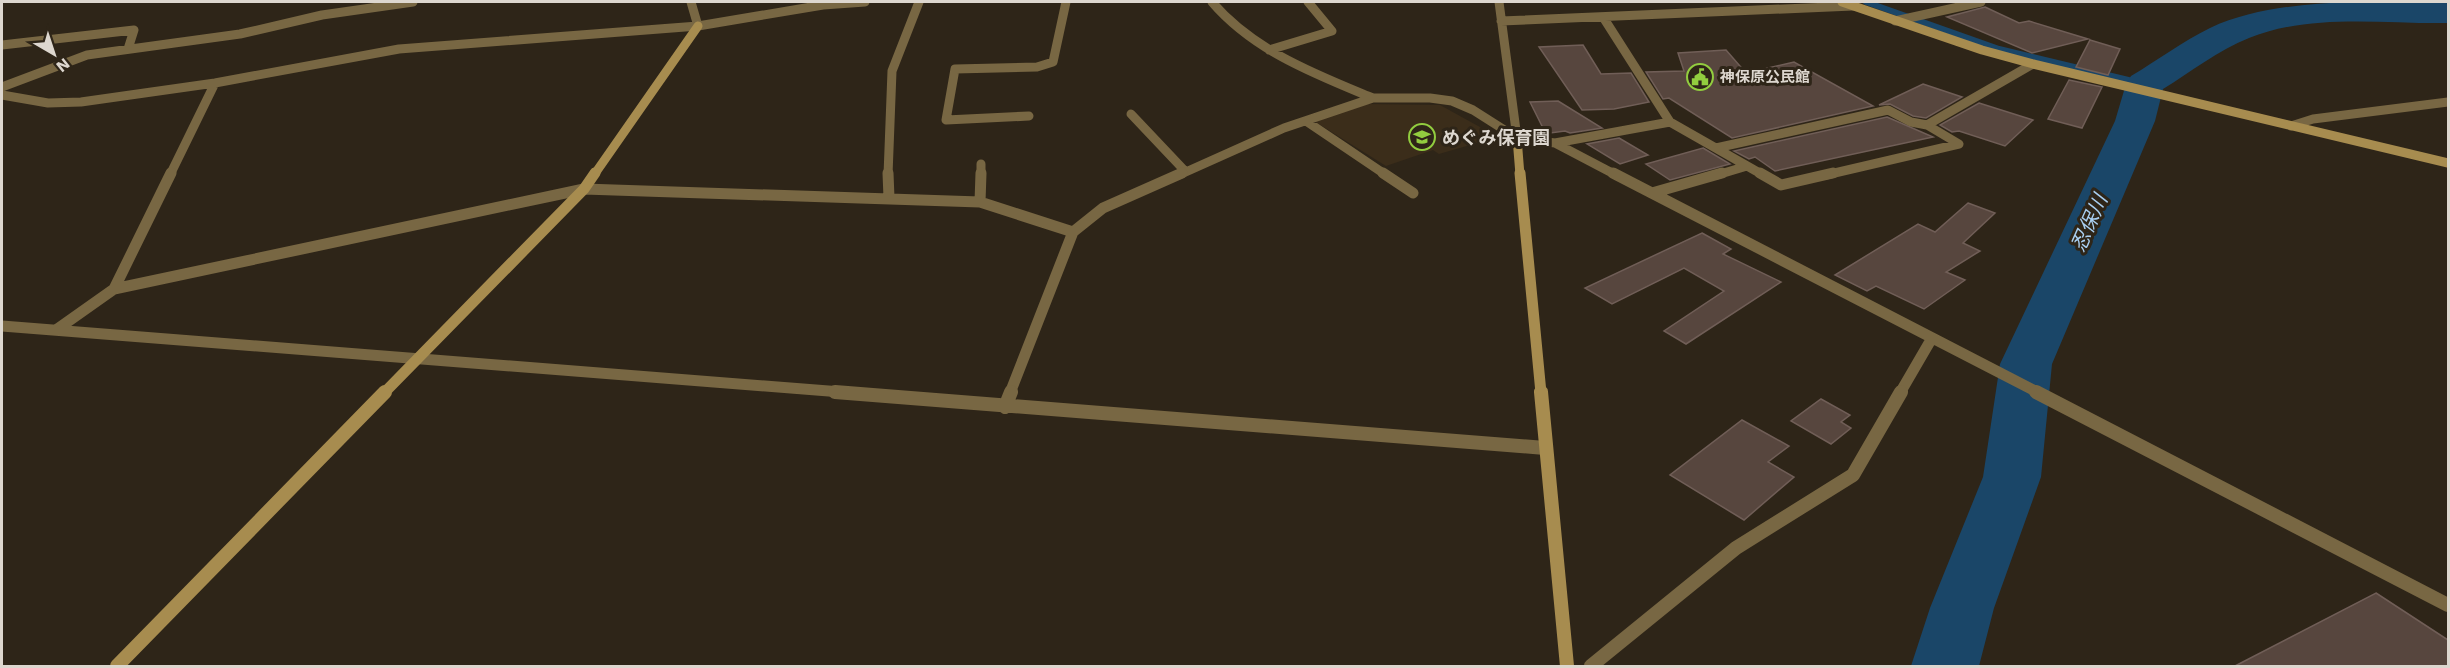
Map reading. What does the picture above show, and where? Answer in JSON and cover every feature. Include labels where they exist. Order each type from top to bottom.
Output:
[{"type":"street","points":[[2,87],[87,55],[240,34],[322,15],[413,2]]},
{"type":"street","points":[[691,2],[698,26]]},
{"type":"street","points":[[2,94],[48,103],[81,102],[215,83],[399,49],[698,26],[823,5],[866,2]]},
{"type":"street","points":[[889,198],[887,151],[892,71],[919,2]]},
{"type":"street","points":[[1029,116],[946,120],[955,69],[1037,68],[1053,62],[1066,2]]},
{"type":"street","points":[[1212,2],[1218,11],[1269,50],[1372,98]]},
{"type":"street","points":[[1269,50],[1332,30],[1308,2]]},
{"type":"street","points":[[1499,2],[1517,138],[1545,447],[1568,666]]},
{"type":"street","points":[[1842,2],[1982,51],[2448,163]]},
{"type":"street","points":[[1895,21],[1981,2]]},
{"type":"street","points":[[1501,21],[1853,6]]},
{"type":"street","points":[[1603,17],[1670,122],[1781,185],[1959,144],[1927,125],[1911,122],[1888,110],[1716,148]]},
{"type":"street","points":[[117,666],[416,357],[584,189],[698,26]]},
{"type":"street","points":[[2,45],[135,30],[128,49]]},
{"type":"street","points":[[1927,125],[2033,64]]},
{"type":"street","points":[[114,289],[215,83]]},
{"type":"street","points":[[1005,406],[1073,232],[1103,208],[1184,170],[1306,120],[1372,98],[1430,98],[1452,101],[1473,110],[1517,138],[1555,143],[1670,122]]},
{"type":"street","points":[[2291,126],[2313,119],[2448,102]]},
{"type":"street","points":[[1131,114],[1184,170]]},
{"type":"street","points":[[1306,120],[1413,193]]},
{"type":"street","points":[[1555,143],[2448,605]]},
{"type":"street","points":[[981,164],[981,202]]},
{"type":"street","points":[[1652,193],[1747,166]]},
{"type":"street","points":[[56,330],[114,289],[584,189],[981,202],[1073,232]]},
{"type":"street","points":[[2,326],[1545,447]]},
{"type":"street","points":[[1591,666],[1736,548],[1853,476],[1932,338]]},
{"type":"shaded area","points":[[1366,104],[1440,105],[1498,137],[1439,154],[1433,150],[1386,166],[1314,121]]},
{"type":"building","points":[[1985,7],[2019,23],[2029,21],[2088,39],[2032,53],[1947,17]]},
{"type":"building","points":[[2090,40],[2120,49],[2108,75],[2076,67]]},
{"type":"building","points":[[1583,45],[1601,74],[1631,73],[1649,102],[1614,109],[1582,110],[1539,47]]},
{"type":"building","points":[[1726,50],[1746,73],[1794,62],[1873,106],[1732,138],[1669,98],[1663,99],[1646,72],[1684,71],[1678,53]]},
{"type":"building","points":[[2069,80],[2102,87],[2082,128],[2048,119]]},
{"type":"building","points":[[1923,84],[1962,97],[1926,118],[1913,116],[1890,104],[1879,105]]},
{"type":"building","points":[[1558,101],[1602,128],[1570,133],[1565,131],[1550,133],[1542,126],[1530,102]]},
{"type":"building","points":[[1979,103],[2033,120],[2005,146],[1959,131],[1952,132],[1940,125]]},
{"type":"building","points":[[1887,117],[1933,137],[1775,171],[1755,157],[1749,159],[1734,151]]},
{"type":"building","points":[[1619,138],[1648,155],[1620,164],[1587,144]]},
{"type":"building","points":[[1703,148],[1730,164],[1670,180],[1646,164]]},
{"type":"building","points":[[1968,203],[1995,213],[1963,243],[1980,251],[1946,272],[1965,280],[1924,309],[1876,286],[1867,291],[1835,275],[1918,224],[1935,232]]},
{"type":"building","points":[[1702,233],[1731,249],[1723,254],[1781,282],[1686,344],[1664,331],[1724,291],[1684,268],[1612,304],[1585,288]]},
{"type":"building","points":[[1821,399],[1850,415],[1841,422],[1851,428],[1831,444],[1791,421]]},
{"type":"building","points":[[1742,420],[1789,446],[1768,462],[1794,477],[1744,520],[1670,475]]},
{"type":"building","points":[[2376,593],[2448,640],[2448,666],[2235,666]]},
{"type":"waterway","points":[[1866,2],[1999,49],[2145,84]]},
{"type":"waterway","name":"忍保川","points":[[1945,666],[1962,608],[2012,477],[2026,364],[2135,121],[2145,84],[2210,43],[2252,25],[2325,13],[2448,13]]},
{"type":"place","name":"神保原公民館","points":[[1700,77]]},
{"type":"place","name":"めぐみ保育園","points":[[1422,137]]}]
